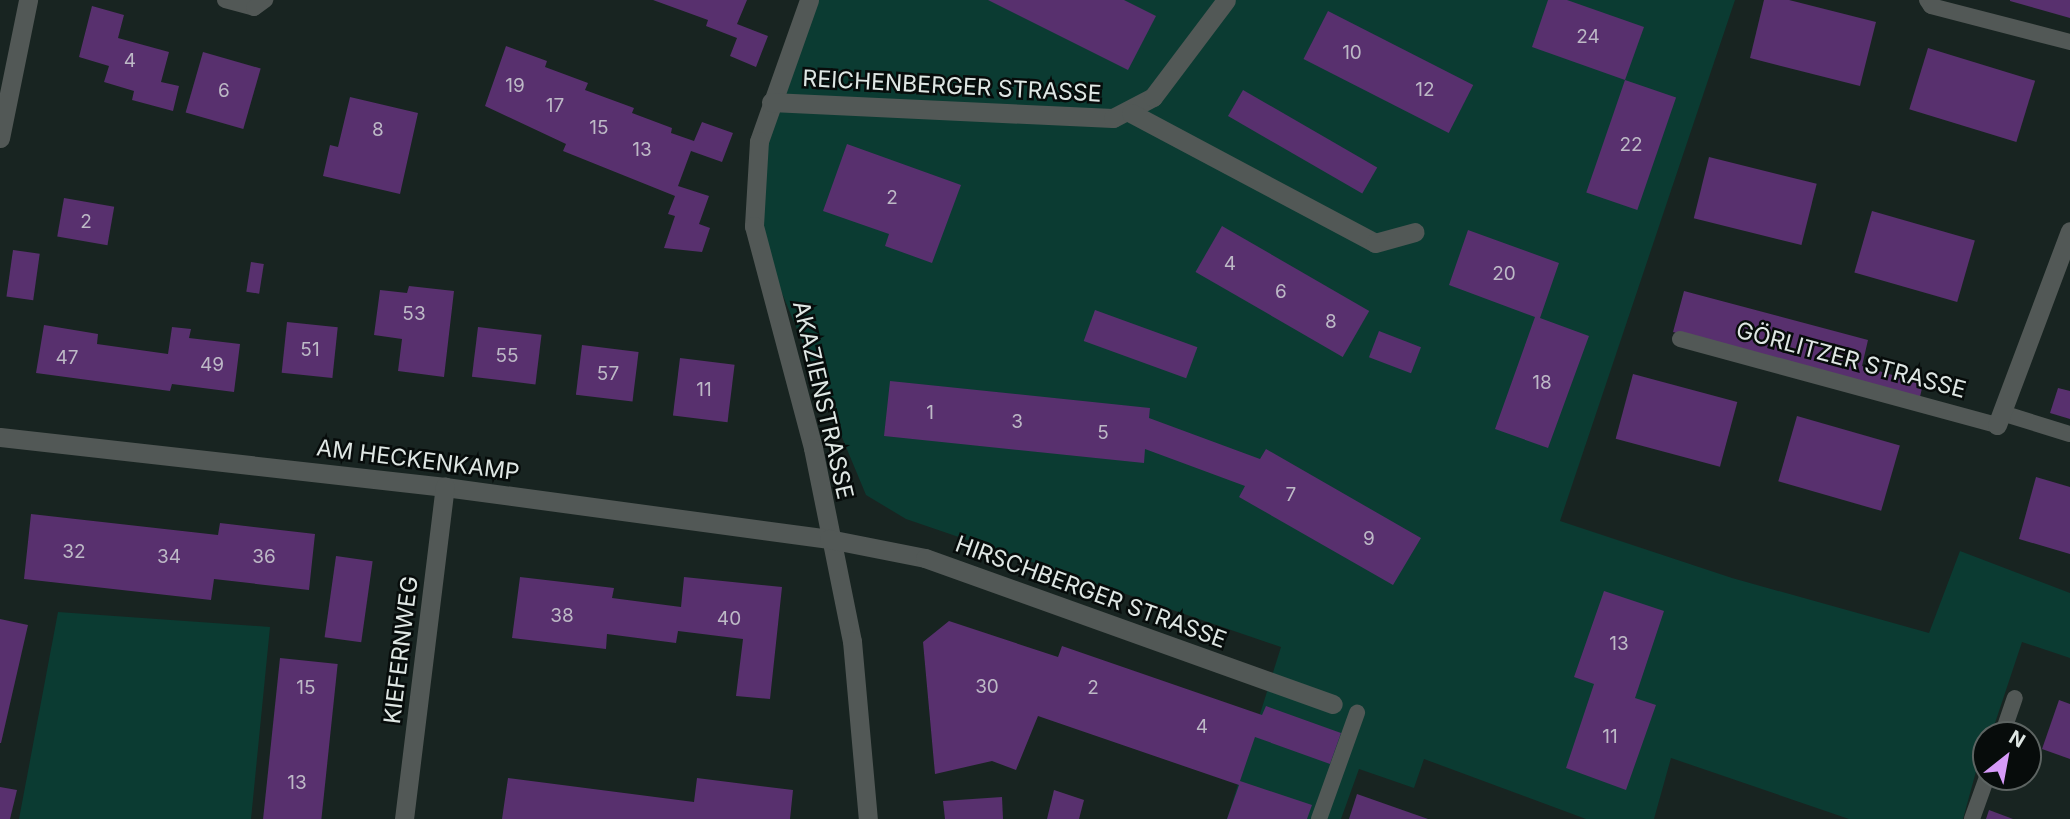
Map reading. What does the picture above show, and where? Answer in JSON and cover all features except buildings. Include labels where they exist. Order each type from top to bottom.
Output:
[{"type":"street","points":[[0,138],[27,0]]},
{"type":"street","name":"AKAZIENSTRASSE","points":[[809,0],[759,141],[754,226],[813,448],[829,539],[852,641],[868,819]]},
{"type":"street","name":"REICHENBERGER STRASSE","points":[[771,102],[1076,120],[1131,113],[1153,97],[1226,0]]},
{"type":"street","name":"REICHENBERGER STRASSE","points":[[1131,113],[1375,243],[1415,232]]},
{"type":"street","points":[[2000,419],[2070,231]]},
{"type":"street","name":"AM HECKENKAMP","points":[[0,437],[445,487],[829,539]]},
{"type":"street","name":"KIEFERNWEG","points":[[404,819],[445,487]]},
{"type":"street","name":"HIRSCHBERGER STRASSE","points":[[829,539],[925,558],[1333,704]]},
{"type":"lane","points":[[225,0],[254,8],[265,0]]},
{"type":"lane","points":[[1927,0],[1931,6],[2070,42]]},
{"type":"lane","name":"GÖRLITZER STRASSE","points":[[1680,339],[2070,434]]},
{"type":"lane","points":[[2007,721],[2015,698]]},
{"type":"lane","points":[[1319,819],[1357,713]]},
{"type":"lane","points":[[1972,819],[1982,791]]},
{"type":"green space","points":[[812,0],[1735,0],[1560,521],[1732,578],[1929,633],[1960,551],[2070,593],[2070,658],[2022,642],[1996,721],[1972,721],[1972,786],[1963,819],[1849,819],[1671,758],[1654,819],[1586,819],[1424,759],[1414,788],[1359,769],[1341,819],[1227,819],[1281,647],[906,519],[866,495],[754,226],[754,183]]},
{"type":"green space","points":[[58,612],[270,627],[251,819],[19,819]]}]
